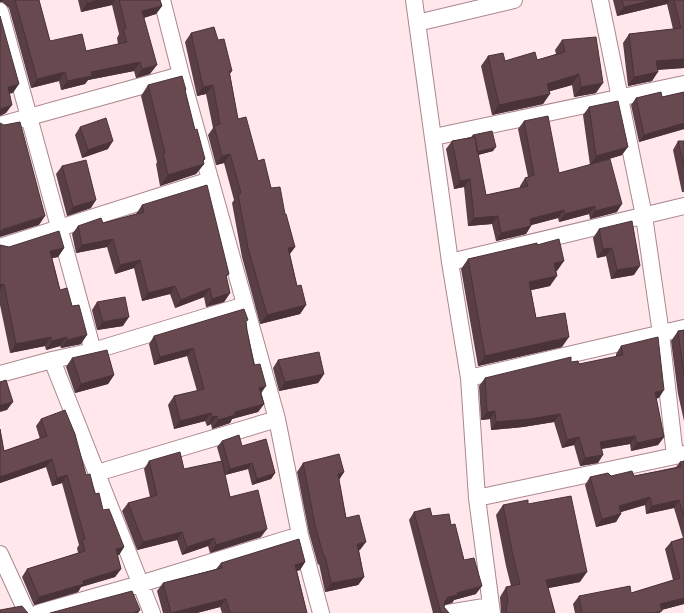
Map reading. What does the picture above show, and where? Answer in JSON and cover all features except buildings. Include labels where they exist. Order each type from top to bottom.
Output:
[{"type":"street","points":[[162,0],[180,75],[277,419],[300,535],[322,613]]},
{"type":"street","points":[[414,0],[450,262],[469,378],[478,498],[491,609],[448,613]]},
{"type":"street","points":[[418,23],[514,0]]},
{"type":"street","points":[[478,498],[680,455],[644,216],[600,0]]},
{"type":"street","points":[[0,11],[93,350]]},
{"type":"street","points":[[0,125],[180,75]]},
{"type":"street","points":[[434,137],[684,84]]},
{"type":"street","points":[[0,247],[210,180]]},
{"type":"street","points":[[450,262],[684,206]]},
{"type":"street","points":[[0,374],[93,350],[245,305]]},
{"type":"street","points":[[469,378],[684,328]]},
{"type":"street","points":[[52,360],[152,613]]},
{"type":"street","points":[[97,473],[277,419]]},
{"type":"street","points":[[38,613],[140,584],[300,535]]},
{"type":"street","points":[[0,554],[4,577],[27,613]]}]
